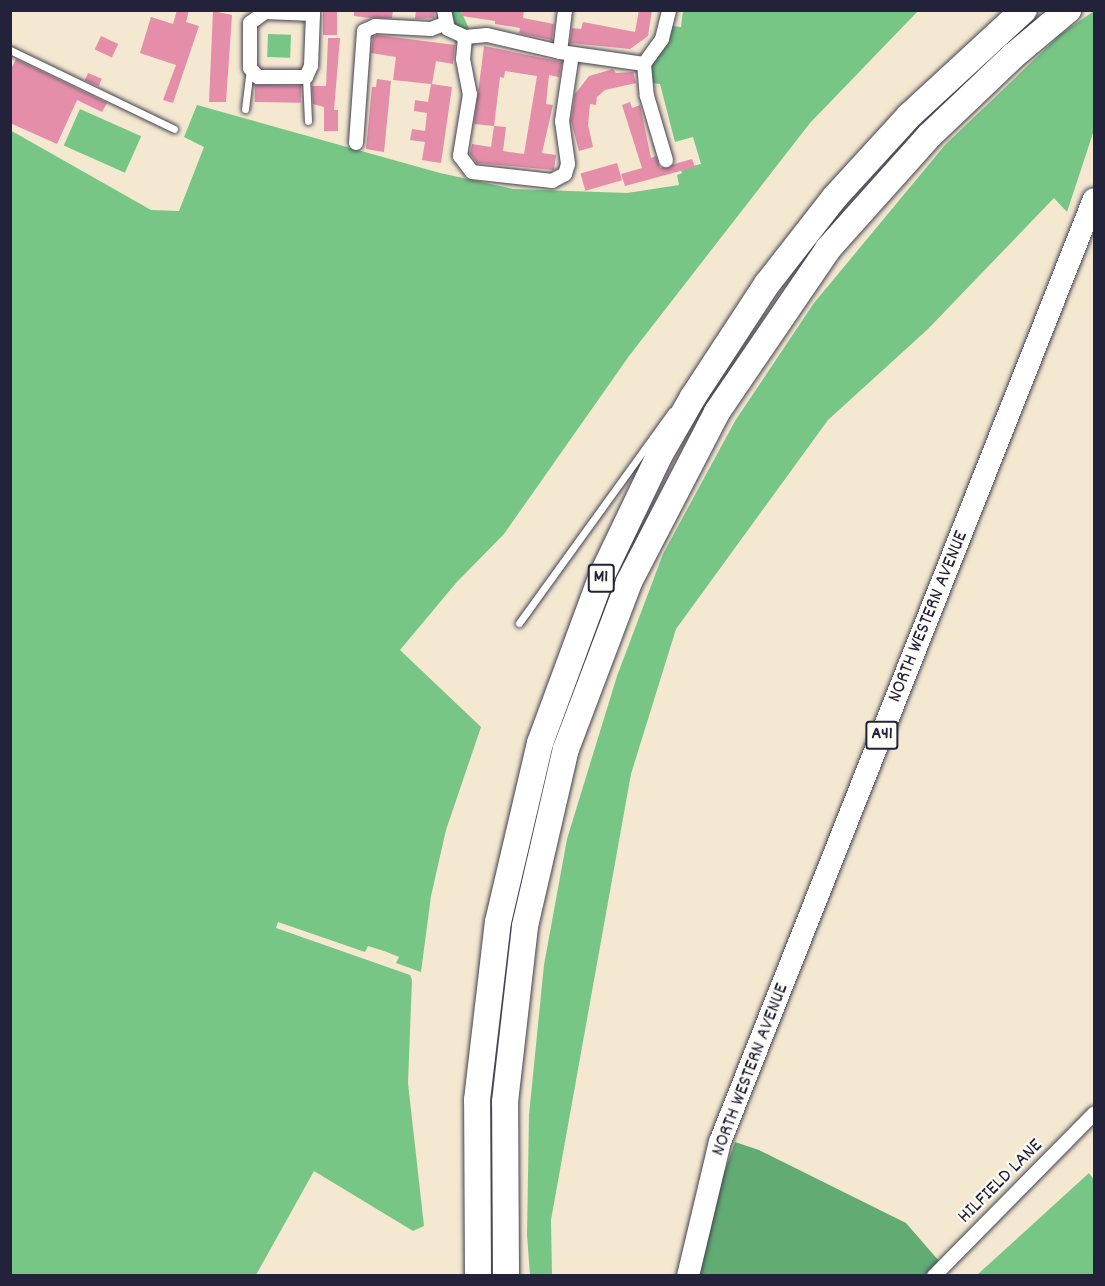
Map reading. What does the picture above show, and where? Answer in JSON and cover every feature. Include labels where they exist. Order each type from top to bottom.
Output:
[{"type":"highway","name":"M1","points":[[478,1275],[475,1159],[482,1040],[498,922],[524,803],[560,685],[603,573],[659,456],[729,339],[774,276],[868,160],[955,72],[1024,10]]},
{"type":"highway","name":"M1","points":[[506,1275],[505,1102],[525,926],[567,749],[629,582],[717,412],[828,249],[929,136],[1013,56],[1068,10]]},
{"type":"highway","name":"NORTH WESTERN AVENUE","points":[[688,1275],[720,1142],[1095,200]]},
{"type":"street","points":[[465,38],[462,59],[470,94],[460,156],[472,172],[552,181],[565,174],[568,164],[561,121],[566,53],[565,10]]},
{"type":"street","points":[[666,160],[647,96],[644,64],[662,39],[669,10]]},
{"type":"street","points":[[265,12],[313,12],[311,66],[306,77],[258,77],[250,68],[247,15],[265,12]]},
{"type":"street","points":[[356,143],[364,31],[375,26],[431,30],[444,17],[465,38]]},
{"type":"street","points":[[465,38],[488,35],[566,53],[644,64]]},
{"type":"street","name":"HILFIELD LANE","points":[[934,1275],[1095,1114]]},
{"type":"lane","points":[[10,50],[174,129]]},
{"type":"lane","points":[[245,109],[250,68]]},
{"type":"lane","points":[[306,77],[308,121]]},
{"type":"lane","points":[[519,623],[642,448],[729,339]]},
{"type":"green space","points":[[449,11],[461,11],[470,31],[454,28]]},
{"type":"green space","points":[[683,11],[918,11],[810,123],[629,356],[504,534],[456,583],[400,650],[481,727],[446,830],[431,896],[421,972],[396,963],[399,957],[387,952],[368,946],[365,952],[278,922],[276,928],[410,975],[412,980],[408,1083],[424,1226],[413,1231],[314,1171],[256,1275],[11,1275],[10,130],[151,210],[179,211],[204,147],[184,137],[197,105],[440,173],[513,189],[627,193],[679,185],[677,175],[682,173],[681,169],[701,164],[693,137],[675,142],[660,84],[649,83],[652,63],[672,26],[681,27]]},
{"type":"green space","points":[[1094,11],[1094,130],[1067,212],[1054,198],[928,329],[828,420],[676,629],[631,774],[551,1220],[552,1275],[530,1275],[527,1235],[529,1115],[544,965],[567,839],[617,676],[663,554],[735,421],[814,303],[945,145],[1061,34]]},
{"type":"green space","points":[[268,34],[291,35],[290,58],[267,57]]},
{"type":"green space","points":[[80,109],[141,136],[125,173],[64,146]]},
{"type":"green space","points":[[735,1142],[759,1150],[906,1223],[939,1261],[925,1275],[696,1276],[716,1196]]},
{"type":"green space","points":[[1089,1173],[1094,1180],[1094,1275],[977,1275]]},
{"type":"building","points":[[177,10],[189,10],[186,22],[199,26],[173,103],[163,100],[176,65],[140,53],[151,17],[173,24]]},
{"type":"building","points":[[323,10],[337,10],[337,35],[323,35]]},
{"type":"building","points":[[354,10],[393,10],[392,18],[370,18],[354,16]]},
{"type":"building","points":[[416,10],[435,10],[434,18],[415,19]]},
{"type":"building","points":[[462,10],[524,10],[523,18],[554,24],[552,40],[519,33],[520,28],[495,24],[495,21],[462,16]]},
{"type":"building","points":[[639,10],[652,10],[648,36],[630,49],[570,43],[572,28],[581,29],[583,22],[635,32]]},
{"type":"building","points":[[213,11],[232,15],[226,102],[209,102]]},
{"type":"building","points":[[377,35],[455,45],[453,64],[436,61],[432,84],[452,87],[441,163],[422,160],[425,142],[410,140],[412,129],[425,131],[427,113],[414,111],[415,100],[428,102],[431,84],[393,80],[396,57],[371,53],[373,37]]},
{"type":"building","points":[[101,36],[118,44],[112,58],[95,50]]},
{"type":"building","points":[[328,38],[340,38],[334,110],[338,110],[338,131],[324,131],[324,107],[313,104],[312,86],[326,86]]},
{"type":"building","points":[[484,46],[562,62],[559,77],[549,75],[546,104],[553,105],[542,153],[556,155],[554,170],[477,163],[470,154],[472,144],[491,147],[494,126],[474,124]],"holes":[[[505,71],[537,76],[524,154],[503,151],[506,127],[494,126],[500,77],[504,78]]]},
{"type":"building","points":[[16,59],[107,103],[102,112],[77,100],[57,144],[10,123],[10,71]]},
{"type":"building","points":[[613,69],[616,73],[633,72],[636,83],[605,90],[597,97],[596,105],[590,104],[588,125],[593,147],[579,151],[571,121],[575,94],[589,76]]},
{"type":"building","points":[[88,73],[102,79],[99,86],[85,80]]},
{"type":"building","points":[[377,79],[391,81],[384,152],[366,149],[372,87],[376,87]]},
{"type":"building","points":[[255,85],[301,86],[301,103],[255,102]]},
{"type":"building","points":[[630,102],[632,108],[640,105],[651,158],[656,156],[660,168],[692,159],[695,167],[625,186],[621,174],[642,168],[622,105]]},
{"type":"building","points":[[617,163],[622,180],[585,191],[580,173]]}]
